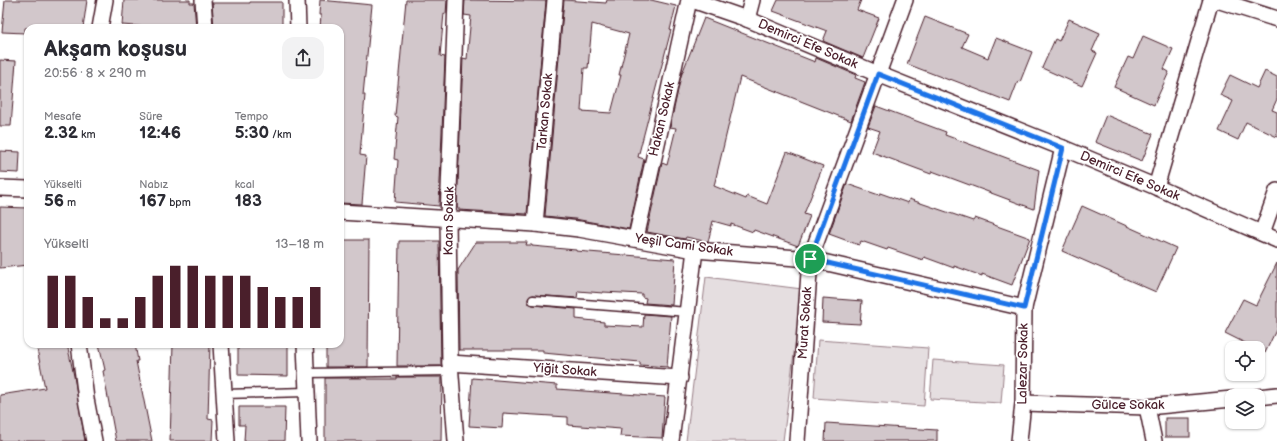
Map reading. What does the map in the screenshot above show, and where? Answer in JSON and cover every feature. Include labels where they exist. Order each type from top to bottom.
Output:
[{"type":"street","points":[[101,24],[105,0]]},
{"type":"street","points":[[203,0],[205,24]]},
{"type":"street","points":[[297,0],[298,24]]},
{"type":"street","name":"Kaan Sokak","points":[[456,0],[448,218],[450,367],[456,441]]},
{"type":"street","name":"Tarkan Sokak","points":[[536,224],[555,0]]},
{"type":"street","name":"Demirci Efe Sokak","points":[[690,0],[747,19],[878,74],[1063,148],[1277,240]]},
{"type":"street","name":"Hakan Sokak","points":[[636,238],[690,0]]},
{"type":"street","points":[[747,19],[752,0]]},
{"type":"street","name":"Murat Sokak","points":[[797,441],[810,259],[905,0]]},
{"type":"street","points":[[1156,187],[1211,0]]},
{"type":"street","points":[[1217,0],[1277,19]]},
{"type":"street","name":"Lalezar Sokak","points":[[1019,441],[1024,404],[1024,308],[1063,148]]},
{"type":"street","points":[[0,188],[24,189]]},
{"type":"street","points":[[1262,233],[1277,191]]},
{"type":"street","name":"Yeşil Cami Sokak","points":[[344,212],[536,224],[636,238],[695,250],[810,259],[1024,308]]},
{"type":"street","points":[[671,441],[695,250]]},
{"type":"street","points":[[80,348],[86,399],[94,441]]},
{"type":"street","points":[[221,348],[227,441]]},
{"type":"street","points":[[305,348],[309,441]]},
{"type":"street","name":"Yiğit Sokak","points":[[450,367],[680,378]]},
{"type":"street","points":[[1265,396],[1277,395]]},
{"type":"street","name":"Gülce Sokak","points":[[1024,404],[1147,407],[1225,401]]},
{"type":"street","points":[[1147,407],[1154,441]]},
{"type":"lane","points":[[533,300],[688,312]]},
{"type":"lane","points":[[306,373],[450,367]]},
{"type":"lane","points":[[224,394],[307,392]]},
{"type":"shaded area","points":[[706,277],[802,289],[783,441],[686,441]]},
{"type":"shaded area","points":[[818,340],[928,348],[924,406],[814,398]]},
{"type":"shaded area","points":[[933,360],[1004,365],[1001,403],[930,399]]},
{"type":"building","points":[[5,0],[87,0],[84,24],[24,24],[24,33],[2,32]]},
{"type":"building","points":[[124,0],[190,0],[190,3],[194,3],[196,24],[122,24]]},
{"type":"building","points":[[320,0],[372,5],[363,95],[365,95],[360,155],[366,156],[362,204],[344,203],[344,24],[320,24],[321,15],[319,15]]},
{"type":"building","points":[[406,0],[447,0],[446,14],[444,13],[440,56],[445,57],[439,206],[395,202],[398,160],[394,159],[398,117],[395,116]]},
{"type":"building","points":[[465,0],[546,1],[527,214],[459,210],[459,208],[457,208],[463,58],[467,59],[471,16],[464,15]]},
{"type":"building","points":[[564,0],[606,3],[607,0],[651,0],[676,6],[638,157],[644,159],[629,229],[575,219],[545,216]],"holes":[[[592,24],[629,34],[619,75],[621,75],[611,113],[581,111],[584,68],[588,68]]]},
{"type":"building","points":[[778,0],[861,0],[857,10],[879,18],[863,58],[823,41],[827,31],[773,11]]},
{"type":"building","points":[[282,2],[282,24],[214,24],[212,3]]},
{"type":"building","points":[[925,17],[968,34],[962,47],[988,58],[996,38],[1032,52],[1010,102],[907,64]]},
{"type":"building","points":[[704,18],[815,62],[816,58],[856,75],[855,78],[865,82],[851,121],[740,77],[714,186],[746,199],[747,196],[767,204],[787,152],[823,166],[804,214],[810,216],[798,246],[754,230],[753,232],[731,224],[731,226],[713,221],[708,242],[686,237],[685,239],[647,232],[662,163],[667,165],[676,128],[670,127],[681,76]]},
{"type":"building","points":[[1069,19],[1100,33],[1092,51],[1097,53],[1082,86],[1042,68],[1055,39],[1059,41]]},
{"type":"building","points":[[1143,36],[1173,49],[1164,69],[1169,72],[1154,105],[1114,87],[1128,57],[1133,59]]},
{"type":"building","points":[[0,60],[16,61],[11,126],[0,126]]},
{"type":"building","points":[[1265,71],[1277,77],[1277,99],[1272,110],[1277,112],[1277,137],[1246,122],[1238,140],[1219,131],[1233,101],[1220,95],[1230,75],[1257,88]]},
{"type":"building","points":[[876,106],[946,132],[945,135],[1039,170],[1034,209],[932,171],[931,174],[872,152],[880,131],[868,127]]},
{"type":"building","points":[[1106,115],[1153,134],[1142,161],[1095,142]]},
{"type":"building","points":[[0,151],[20,152],[19,173],[0,172]]},
{"type":"building","points":[[847,184],[879,195],[880,193],[908,203],[909,199],[973,221],[975,218],[1030,238],[1012,285],[982,274],[982,276],[954,266],[954,268],[924,257],[923,260],[888,248],[887,250],[861,241],[859,245],[829,234]]},
{"type":"building","points":[[1082,206],[1176,248],[1156,292],[1062,251]]},
{"type":"building","points":[[0,207],[24,208],[24,265],[0,268]]},
{"type":"building","points":[[344,240],[369,240],[368,367],[326,367],[326,348],[344,348]]},
{"type":"building","points":[[399,241],[439,241],[441,366],[397,366]]},
{"type":"building","points":[[476,242],[527,242],[526,245],[532,246],[675,259],[672,305],[645,303],[646,298],[642,297],[642,294],[603,292],[578,291],[577,298],[533,295],[528,299],[528,303],[533,305],[576,309],[576,319],[604,322],[604,325],[643,327],[644,314],[671,316],[667,367],[640,365],[640,362],[543,353],[543,350],[459,350],[458,270]]},
{"type":"building","points":[[1277,263],[1277,328],[1265,353],[1265,341],[1241,341],[1225,333],[1243,299],[1256,305]]},
{"type":"building","points":[[823,298],[862,301],[860,324],[822,322]]},
{"type":"building","points":[[37,348],[68,348],[85,441],[0,441],[0,395],[45,388]]},
{"type":"building","points":[[100,348],[136,348],[138,361],[136,361],[152,441],[116,441],[103,371],[105,370]]},
{"type":"building","points":[[173,348],[210,348],[208,419],[213,420],[212,441],[170,441]]},
{"type":"building","points":[[238,348],[288,348],[288,376],[238,375]]},
{"type":"building","points":[[397,377],[442,377],[441,441],[325,441],[325,378],[397,379]]},
{"type":"building","points":[[472,378],[557,385],[557,389],[665,397],[662,438],[620,436],[621,429],[568,425],[568,417],[503,413],[502,428],[469,426]]},
{"type":"building","points":[[239,407],[285,407],[284,441],[244,441],[245,425],[239,425]]},
{"type":"building","points":[[1165,418],[1190,418],[1190,437],[1165,437]]},
{"type":"building","points":[[826,423],[937,430],[937,441],[825,441]]},
{"type":"route","points":[[878,74],[1063,148],[1024,308],[810,259],[878,74]]}]
